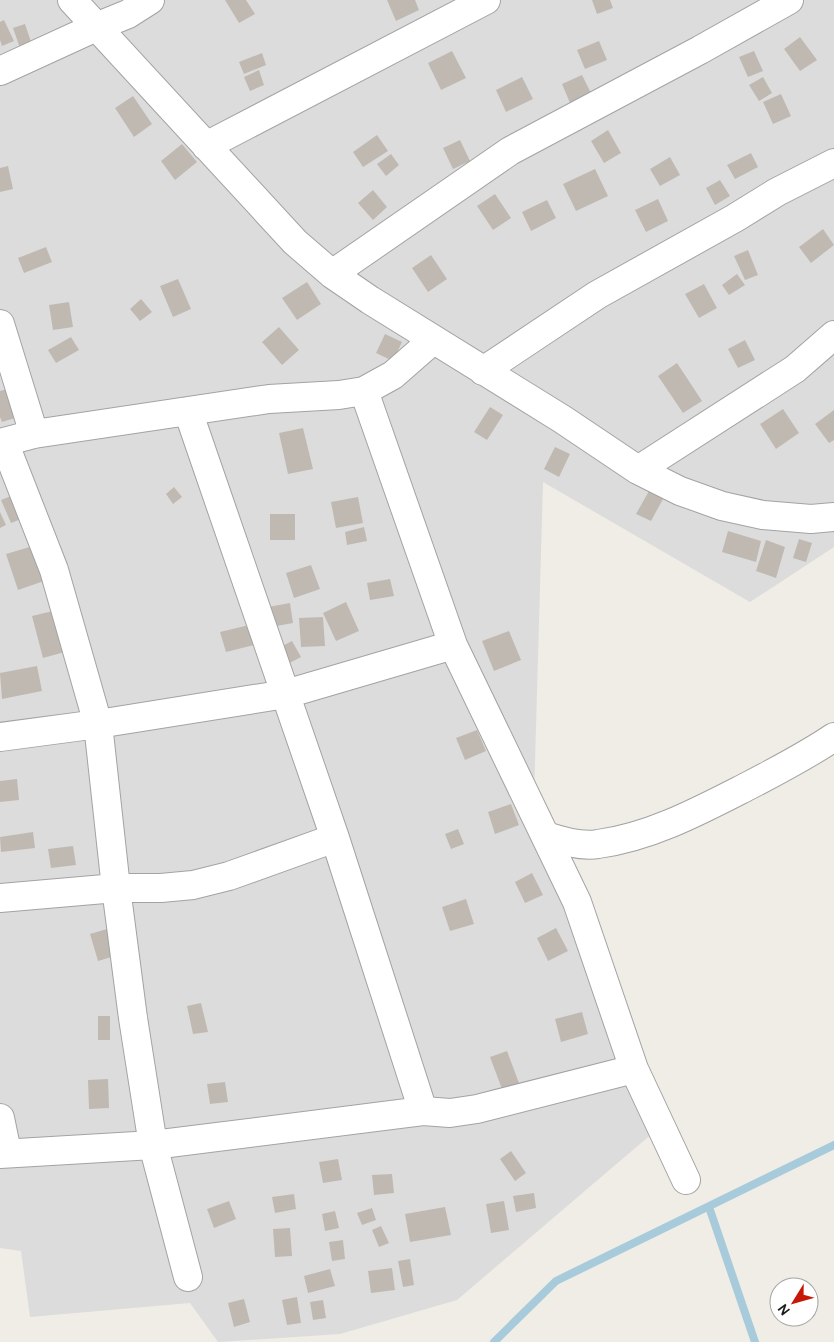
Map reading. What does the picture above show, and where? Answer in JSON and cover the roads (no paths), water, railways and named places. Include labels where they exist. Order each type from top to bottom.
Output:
[{"type":"street","points":[[72,0],[295,242],[332,274],[433,340],[562,419],[638,470],[680,491],[722,506],[763,515],[811,519],[834,517]]},
{"type":"street","points":[[0,71],[128,14],[150,0]]},
{"type":"street","points":[[206,146],[486,0]]},
{"type":"street","points":[[332,274],[510,152],[789,0]]},
{"type":"street","points":[[483,371],[597,295],[735,218],[777,192],[834,163]]},
{"type":"street","points":[[0,324],[34,434]]},
{"type":"street","points":[[638,470],[795,369],[834,335]]},
{"type":"street","points":[[188,1277],[153,1145],[133,1018],[116,888],[98,724],[54,570],[2,442],[34,434],[269,399],[364,391],[394,375],[433,340]]},
{"type":"street","points":[[364,391],[453,645],[578,902],[634,1069],[686,1180]]},
{"type":"street","points":[[188,411],[335,838],[423,1111]]},
{"type":"street","points":[[0,737],[98,724],[286,694],[453,645]]},
{"type":"street","points":[[546,836],[564,841],[596,845],[643,834],[708,806],[807,755],[834,737]]},
{"type":"street","points":[[0,898],[116,888],[161,888],[193,885],[229,876],[335,838]]},
{"type":"street","points":[[0,1118],[4,1153],[153,1145],[423,1111],[450,1113],[477,1109],[634,1069]]},
{"type":"waterway","points":[[494,1342],[556,1281],[834,1145]]},
{"type":"waterway","points":[[709,1207],[755,1342]]}]
